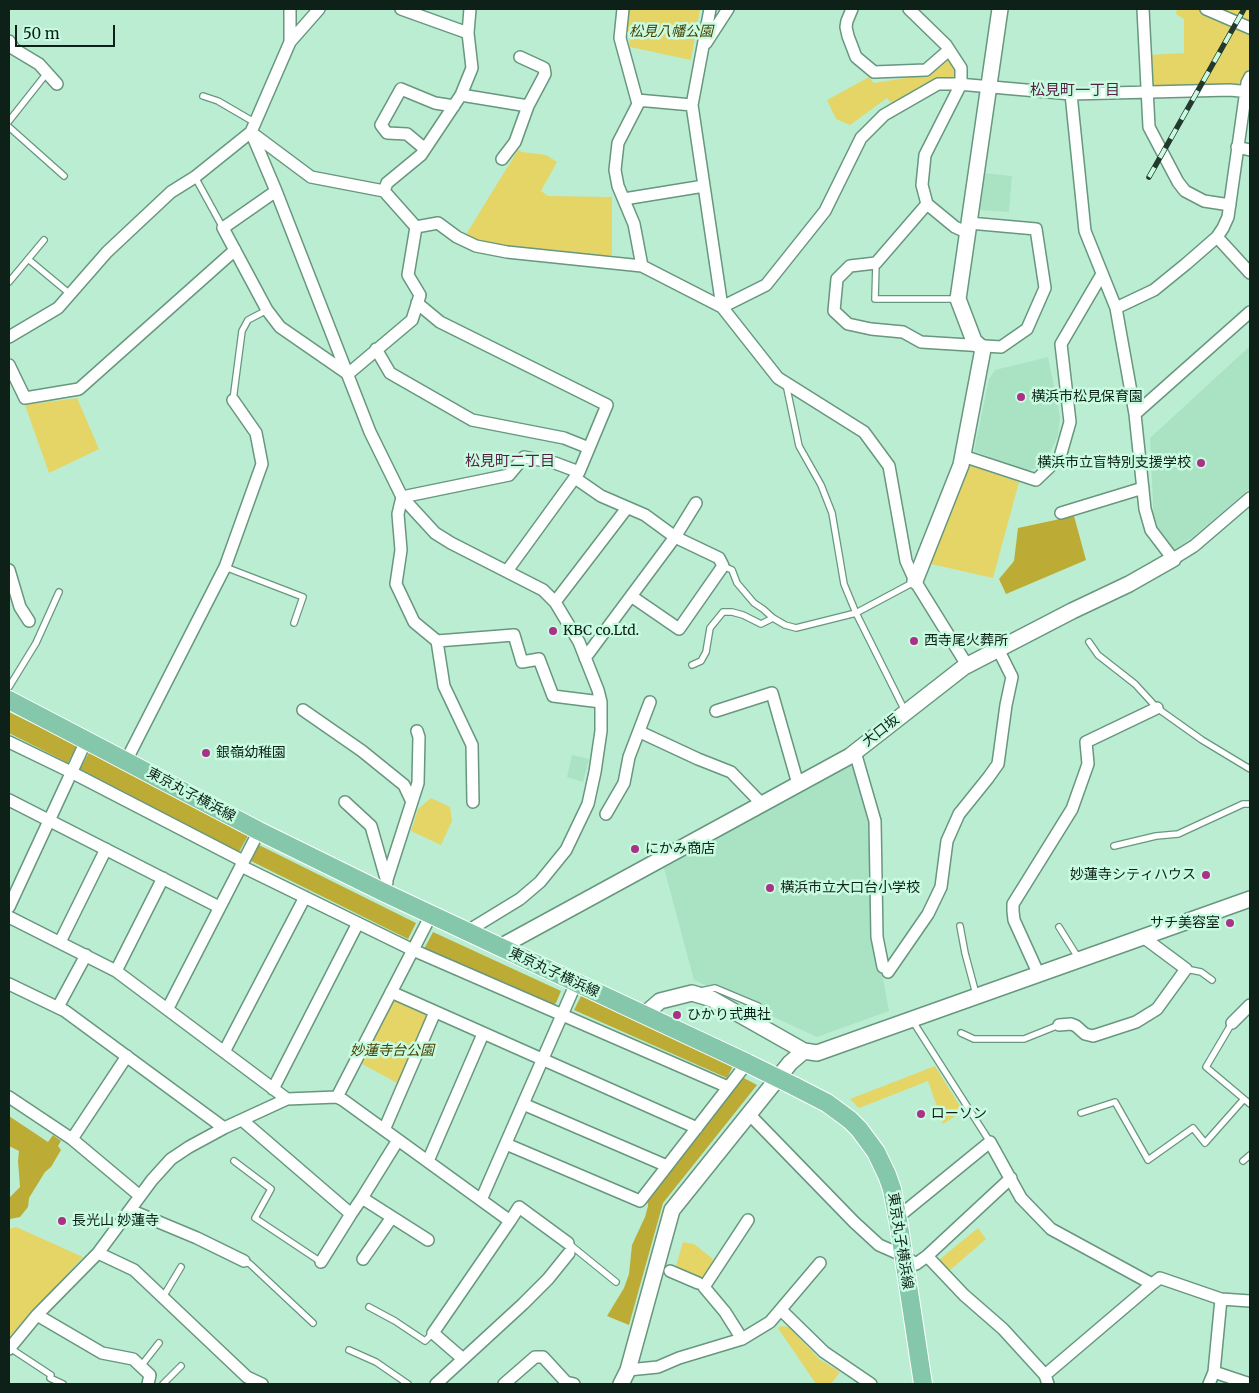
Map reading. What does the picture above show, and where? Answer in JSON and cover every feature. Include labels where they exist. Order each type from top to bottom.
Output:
[{"type":"main road","name":"東京丸子横浜線","points":[[9,700],[259,831],[385,887],[431,915],[748,1063],[836,1109],[865,1136],[888,1175],[898,1218],[923,1384]]},
{"type":"street","points":[[290,9],[292,21],[290,42]]},
{"type":"street","points":[[9,336],[58,308],[107,252],[171,192],[195,177],[252,127],[290,42],[319,9]]},
{"type":"street","points":[[401,9],[468,33]]},
{"type":"street","points":[[384,191],[386,183],[421,155],[461,95],[472,68],[468,33],[470,9]]},
{"type":"street","points":[[623,9],[620,38],[638,104],[618,143],[615,170],[618,186],[634,224],[642,266]]},
{"type":"street","points":[[710,9],[692,106],[722,307]]},
{"type":"street","points":[[703,47],[728,9]]},
{"type":"street","points":[[852,9],[847,20],[848,36],[856,57],[874,72],[926,70],[949,50]]},
{"type":"street","points":[[909,9],[949,50],[961,68],[961,84],[925,155],[922,185],[928,204],[955,227],[1036,229],[1046,288],[1048,290],[1027,329],[1001,347],[921,342],[903,332],[871,329],[848,324],[834,311],[837,279],[850,266],[876,263],[928,204]]},
{"type":"street","points":[[915,581],[961,465],[983,349],[974,342],[958,299],[1000,9]]},
{"type":"street","points":[[1143,9],[1149,127],[1178,182],[1185,191],[1204,201],[1230,204]]},
{"type":"street","points":[[1206,9],[1250,28]]},
{"type":"street","points":[[9,41],[14,49],[38,64],[57,84]]},
{"type":"street","points":[[502,159],[515,142],[528,106],[544,74],[544,68],[520,57]]},
{"type":"street","points":[[1116,308],[1154,290],[1186,264],[1224,228],[1228,217],[1248,92],[1246,83],[1250,77]]},
{"type":"street","points":[[722,307],[766,285],[825,212],[862,138],[884,115],[938,84],[961,84],[988,88],[1072,94],[1230,90],[1248,92]]},
{"type":"street","points":[[425,149],[408,134],[387,133],[381,125],[401,89],[435,102],[454,106]]},
{"type":"street","points":[[1072,94],[1085,231],[1095,263],[1102,274],[1116,308],[1135,414],[1145,509],[1151,530],[1173,560]]},
{"type":"street","points":[[461,95],[528,106]]},
{"type":"street","points":[[637,100],[692,106]]},
{"type":"street","points":[[252,127],[311,177],[384,191],[416,227]]},
{"type":"street","points":[[252,127],[370,432],[402,497],[435,533],[543,590],[555,602],[579,642],[601,702],[601,731],[588,804],[566,850],[540,882],[520,899],[466,932]]},
{"type":"street","points":[[1238,147],[1250,150]]},
{"type":"street","points":[[624,199],[704,186]]},
{"type":"street","points":[[276,191],[223,228],[267,310],[280,328],[348,374]]},
{"type":"street","points":[[416,227],[438,223],[457,237],[476,246],[506,252],[642,266],[722,307],[778,378],[864,432],[889,466],[906,561],[915,581],[967,665]]},
{"type":"street","points":[[348,374],[412,320],[420,295],[408,275],[416,227]]},
{"type":"street","points":[[1216,237],[1250,273]]},
{"type":"street","points":[[9,366],[25,398],[78,389],[235,250]]},
{"type":"street","points":[[963,456],[1036,480],[1060,457],[1070,422],[1061,344],[1102,274]]},
{"type":"street","points":[[417,303],[440,322],[607,406],[577,475],[507,571]]},
{"type":"street","points":[[1135,414],[1250,312]]},
{"type":"street","points":[[376,349],[390,373],[472,420],[564,438],[589,448]]},
{"type":"street","points":[[126,761],[225,567],[262,464],[256,433],[233,400]]},
{"type":"street","points":[[402,497],[509,475],[524,457],[555,463],[577,475],[601,496],[645,516],[675,536],[719,558],[723,566],[679,629],[631,596]]},
{"type":"street","points":[[1061,513],[1143,488]]},
{"type":"street","points":[[402,497],[398,514],[401,550],[396,584],[414,622],[437,641],[444,686],[472,745],[473,802]]},
{"type":"street","name":"大口坂","points":[[500,947],[855,752],[967,665],[1072,611],[1130,584],[1173,560],[1194,546],[1250,498]]},
{"type":"street","points":[[585,658],[675,536],[696,503]]},
{"type":"street","points":[[555,602],[627,508]]},
{"type":"street","points":[[9,570],[20,607],[29,621]]},
{"type":"street","points":[[437,641],[514,635],[522,662],[538,659],[552,696],[601,702]]},
{"type":"street","points":[[855,752],[875,821],[877,937],[886,970],[928,914],[941,887],[947,841],[958,814],[998,764],[1012,677],[998,649]]},
{"type":"street","points":[[716,711],[772,693],[798,784]]},
{"type":"street","points":[[606,814],[624,783],[628,757],[640,732],[650,702]]},
{"type":"street","points":[[1039,975],[1014,920],[1012,911],[1014,904],[1072,809],[1088,764],[1086,742],[1157,708]]},
{"type":"street","points":[[303,710],[362,751],[404,785],[412,802]]},
{"type":"street","points":[[385,887],[418,783],[419,737],[417,731]]},
{"type":"street","points":[[640,732],[731,772],[762,804]]},
{"type":"street","points":[[9,907],[86,741]]},
{"type":"street","points":[[9,742],[72,772],[305,897],[413,950],[728,1088]]},
{"type":"street","points":[[9,800],[220,908]]},
{"type":"street","points":[[345,802],[371,826],[385,887]]},
{"type":"street","points":[[168,1008],[259,831]]},
{"type":"street","points":[[60,942],[106,849]]},
{"type":"street","points":[[116,971],[163,878]]},
{"type":"street","points":[[224,1052],[305,897]]},
{"type":"street","points":[[644,1015],[660,1001],[692,993],[712,999],[804,1052],[817,1053],[1250,899]]},
{"type":"street","points":[[337,1097],[431,915]]},
{"type":"street","points":[[9,917],[86,954],[116,971],[168,1008],[287,1099]]},
{"type":"street","points":[[273,1089],[358,923]]},
{"type":"street","points":[[1059,1025],[1071,1024],[1085,1034],[1092,1036],[1136,1022],[1157,1008],[1186,969],[1143,937]]},
{"type":"street","points":[[58,1007],[86,954]]},
{"type":"street","points":[[481,1200],[576,983]]},
{"type":"street","points":[[9,984],[65,1011],[224,1128]]},
{"type":"street","points":[[391,992],[697,1128]]},
{"type":"street","points":[[1232,1023],[1250,1005]]},
{"type":"street","points":[[384,1130],[435,1012]]},
{"type":"street","points":[[428,1162],[483,1034]]},
{"type":"street","points":[[621,1384],[628,1370],[667,1264],[672,1210],[790,1063],[804,1052]]},
{"type":"street","points":[[72,1139],[127,1056]]},
{"type":"street","points":[[506,1144],[640,1201],[748,1063]]},
{"type":"street","points":[[9,1348],[37,1315],[98,1253],[152,1180],[171,1159],[224,1128],[287,1099],[337,1097],[510,1221]]},
{"type":"street","points":[[9,1098],[72,1139],[140,1196]]},
{"type":"street","points":[[523,1104],[667,1166]]},
{"type":"street","points":[[749,1114],[854,1222],[879,1245],[904,1256],[916,1264],[1011,1178]]},
{"type":"street","points":[[242,1120],[351,1214]]},
{"type":"street","points":[[321,1262],[398,1140]]},
{"type":"street","points":[[898,1218],[990,1142],[1021,1198],[1051,1229],[1152,1284]]},
{"type":"street","points":[[362,1198],[428,1240]]},
{"type":"street","points":[[436,1384],[464,1359],[536,1292],[548,1279],[569,1248],[519,1207],[433,1334],[464,1359]]},
{"type":"street","points":[[130,1210],[197,1238],[244,1261]]},
{"type":"street","points":[[363,1259],[392,1217]]},
{"type":"street","points":[[742,1339],[704,1287],[748,1220]]},
{"type":"street","points":[[98,1253],[134,1270],[248,1376],[262,1384]]},
{"type":"street","points":[[927,1256],[964,1295],[1003,1329],[1046,1380],[1160,1278],[1221,1299],[1250,1301]]},
{"type":"street","points":[[628,1370],[658,1367],[679,1358],[742,1339],[770,1322],[820,1263]]},
{"type":"street","points":[[667,1264],[698,1283]]},
{"type":"street","points":[[1209,1384],[1214,1372],[1221,1299]]},
{"type":"street","points":[[781,1310],[824,1352],[871,1384]]},
{"type":"street","points":[[37,1315],[102,1353],[133,1359],[141,1366],[149,1380]]},
{"type":"street","points":[[504,1384],[535,1357],[543,1357],[566,1382],[574,1384]]},
{"type":"street","points":[[1214,1372],[1250,1384]]},
{"type":"lane","points":[[9,121],[47,73]]},
{"type":"lane","points":[[203,96],[218,101],[252,127]]},
{"type":"lane","points":[[9,127],[64,176]]},
{"type":"lane","points":[[195,177],[223,228]]},
{"type":"lane","points":[[9,282],[44,240]]},
{"type":"lane","points":[[28,259],[70,294]]},
{"type":"lane","points":[[876,263],[875,299],[958,299]]},
{"type":"lane","points":[[233,400],[242,331],[248,320],[267,310]]},
{"type":"lane","points":[[786,382],[799,446],[821,485],[832,514],[844,584],[856,613],[906,712]]},
{"type":"lane","points":[[723,566],[732,570],[737,583],[745,594],[773,618],[785,625],[796,628],[856,613],[915,581]]},
{"type":"lane","points":[[225,567],[303,597],[294,623]]},
{"type":"lane","points":[[9,686],[36,643],[59,592]]},
{"type":"lane","points":[[692,665],[701,661],[706,652],[710,628],[723,612],[743,615],[761,624],[773,618]]},
{"type":"lane","points":[[1089,642],[1098,655],[1135,684],[1157,708],[1202,740],[1250,769]]},
{"type":"lane","points":[[1114,846],[1156,836],[1178,834],[1243,804],[1250,804]]},
{"type":"lane","points":[[960,926],[973,987],[977,996]]},
{"type":"lane","points":[[1059,927],[1080,960]]},
{"type":"lane","points":[[1186,969],[1201,972],[1212,980]]},
{"type":"lane","points":[[692,993],[715,988],[758,1006]]},
{"type":"lane","points":[[912,1020],[990,1142]]},
{"type":"lane","points":[[1232,1023],[1206,1067],[1250,1104]]},
{"type":"lane","points":[[961,1033],[974,1040],[1024,1039],[1059,1025]]},
{"type":"lane","points":[[1081,1113],[1115,1102],[1148,1160],[1193,1128],[1205,1142],[1244,1099]]},
{"type":"lane","points":[[1243,1161],[1250,1154]]},
{"type":"lane","points":[[234,1161],[271,1189],[255,1218],[321,1262]]},
{"type":"lane","points":[[569,1248],[616,1282]]},
{"type":"lane","points":[[244,1261],[250,1264],[313,1323]]},
{"type":"lane","points":[[163,1297],[181,1267]]},
{"type":"lane","points":[[369,1307],[395,1321],[425,1341],[433,1334]]},
{"type":"lane","points":[[141,1366],[159,1343]]},
{"type":"lane","points":[[9,1348],[51,1375],[50,1378],[63,1384]]},
{"type":"lane","points":[[349,1350],[376,1362],[408,1384]]},
{"type":"lane","points":[[149,1380],[162,1384],[181,1366]]},
{"type":"shaded area","points":[[983,173],[1012,176],[1009,212],[979,210]]},
{"type":"shaded area","name":"横浜市立盲特別支援学校","points":[[1250,346],[1250,488],[1193,537],[1172,551],[1154,525],[1150,438]]},
{"type":"shaded area","name":"横浜市松見保育園","points":[[1048,357],[1060,416],[1058,436],[1048,456],[1036,468],[1027,471],[974,451],[989,379],[995,370]]},
{"type":"shaded area","points":[[1074,516],[1086,560],[1006,594],[999,579],[1014,561],[1018,528]]},
{"type":"shaded area","points":[[9,712],[77,745],[68,763],[9,733]]},
{"type":"shaded area","points":[[90,751],[249,834],[239,852],[80,769]]},
{"type":"shaded area","points":[[572,755],[589,759],[583,782],[567,777]]},
{"type":"shaded area","name":"横浜市立大口台小学校","points":[[853,762],[872,821],[870,907],[889,1011],[817,1037],[694,980],[664,868]]},
{"type":"shaded area","points":[[259,845],[416,923],[408,939],[251,861]]},
{"type":"shaded area","points":[[433,932],[561,991],[556,1003],[551,1006],[424,949]]},
{"type":"shaded area","points":[[582,994],[733,1066],[727,1078],[574,1010]]},
{"type":"shaded area","points":[[742,1077],[757,1085],[663,1203],[629,1325],[607,1316],[624,1288],[629,1274],[632,1245],[645,1217],[648,1206],[647,1197]]},
{"type":"shaded area","points":[[9,1116],[48,1142],[53,1135],[61,1141],[58,1146],[61,1150],[29,1198],[28,1207],[20,1217],[10,1219],[9,1198],[20,1187],[19,1151],[9,1146]]},
{"type":"green space","name":"松見八幡公園","points":[[628,9],[700,9],[691,60],[630,47]]},
{"type":"green space","points":[[1177,9],[1250,9],[1250,67],[1237,87],[1151,87],[1150,55],[1184,53],[1184,19],[1176,14]]},
{"type":"green space","points":[[944,58],[951,59],[957,68],[957,75],[952,79],[936,79],[891,103],[887,98],[850,125],[836,119],[827,100],[869,77],[874,83],[924,75]]},
{"type":"green space","points":[[518,150],[546,155],[557,162],[541,191],[548,196],[612,197],[612,255],[570,256],[487,246],[465,236]]},
{"type":"green space","points":[[77,398],[99,449],[49,473],[25,405]]},
{"type":"green space","points":[[966,464],[1019,482],[993,578],[931,564],[956,498]]},
{"type":"green space","points":[[431,798],[450,807],[452,821],[441,845],[411,831],[418,809]]},
{"type":"green space","name":"妙蓮寺台公園","points":[[395,997],[432,1013],[401,1085],[362,1064]]},
{"type":"green space","points":[[935,1066],[963,1111],[943,1124],[928,1081],[859,1108],[850,1099]]},
{"type":"green space","points":[[16,1227],[83,1257],[9,1337],[9,1229]]},
{"type":"green space","points":[[978,1228],[986,1239],[949,1271],[939,1260]]},
{"type":"green space","points":[[683,1242],[694,1244],[714,1260],[700,1281],[675,1269]]},
{"type":"green space","points":[[781,1326],[789,1327],[819,1359],[840,1372],[831,1384],[816,1384],[778,1328]]},
{"type":"railway","points":[[1149,177],[1244,9]]},
{"type":"place","name":"横浜市松見保育園","points":[[1021,397]]},
{"type":"place","name":"横浜市立盲特別支援学校","points":[[1201,463]]},
{"type":"place","name":"KBC co.Ltd.","points":[[553,631]]},
{"type":"place","name":"西寺尾火葬所","points":[[914,641]]},
{"type":"place","name":"銀嶺幼稚園","points":[[206,753]]},
{"type":"place","name":"にかみ商店","points":[[635,849]]},
{"type":"place","name":"妙蓮寺シティハウス","points":[[1206,875]]},
{"type":"place","name":"横浜市立大口台小学校","points":[[770,888]]},
{"type":"place","name":"サチ美容室","points":[[1230,923]]},
{"type":"place","name":"ひかり式典社","points":[[677,1015]]},
{"type":"place","name":"ローソン","points":[[921,1114]]},
{"type":"place","name":"長光山 妙蓮寺","points":[[62,1221]]},
{"type":"district","name":"松見町一丁目","points":[[1075,91]]},
{"type":"district","name":"松見町二丁目","points":[[510,462]]}]
